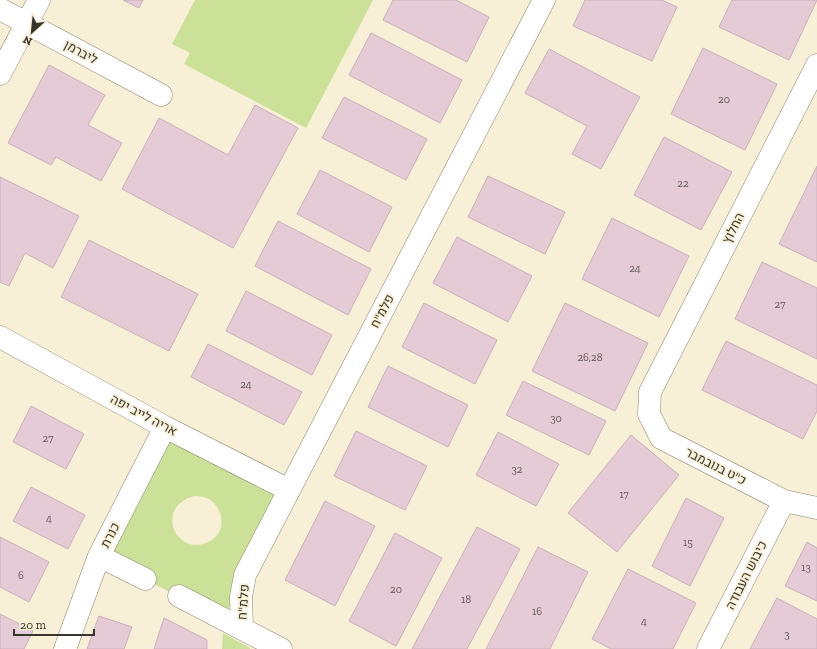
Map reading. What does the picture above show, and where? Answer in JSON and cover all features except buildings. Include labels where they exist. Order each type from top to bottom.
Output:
[{"type":"street","points":[[0,74],[39,0]]},
{"type":"street","name":"פלמ\"ח","points":[[242,628],[241,597],[245,575],[544,0]]},
{"type":"street","name":"ליברמן","points":[[0,9],[161,95]]},
{"type":"street","name":"החלוץ","points":[[650,392],[817,65]]},
{"type":"street","name":"אריה לייב יפה","points":[[0,337],[165,427],[289,490]]},
{"type":"street","name":"כ\"ט בנובמבר","points":[[650,392],[649,414],[661,438],[784,502],[817,508]]},
{"type":"street","name":"כנרת","points":[[65,649],[99,556],[165,427]]},
{"type":"street","name":"כיבוש העבודה","points":[[708,649],[784,502]]},
{"type":"street","points":[[99,556],[145,579]]},
{"type":"street","points":[[178,596],[281,649]]},
{"type":"green space","points":[[195,0],[373,0],[306,128],[184,64],[190,53],[172,44]]},
{"type":"green space","points":[[165,427],[289,490],[223,619],[99,556]],"holes":[[[194,496],[200,496],[213,502],[219,510],[222,523],[221,528],[215,538],[197,545],[187,543],[179,537],[174,529],[172,520],[175,510],[182,502]]]},
{"type":"green space","points":[[223,633],[250,648],[250,649],[222,649]]}]
